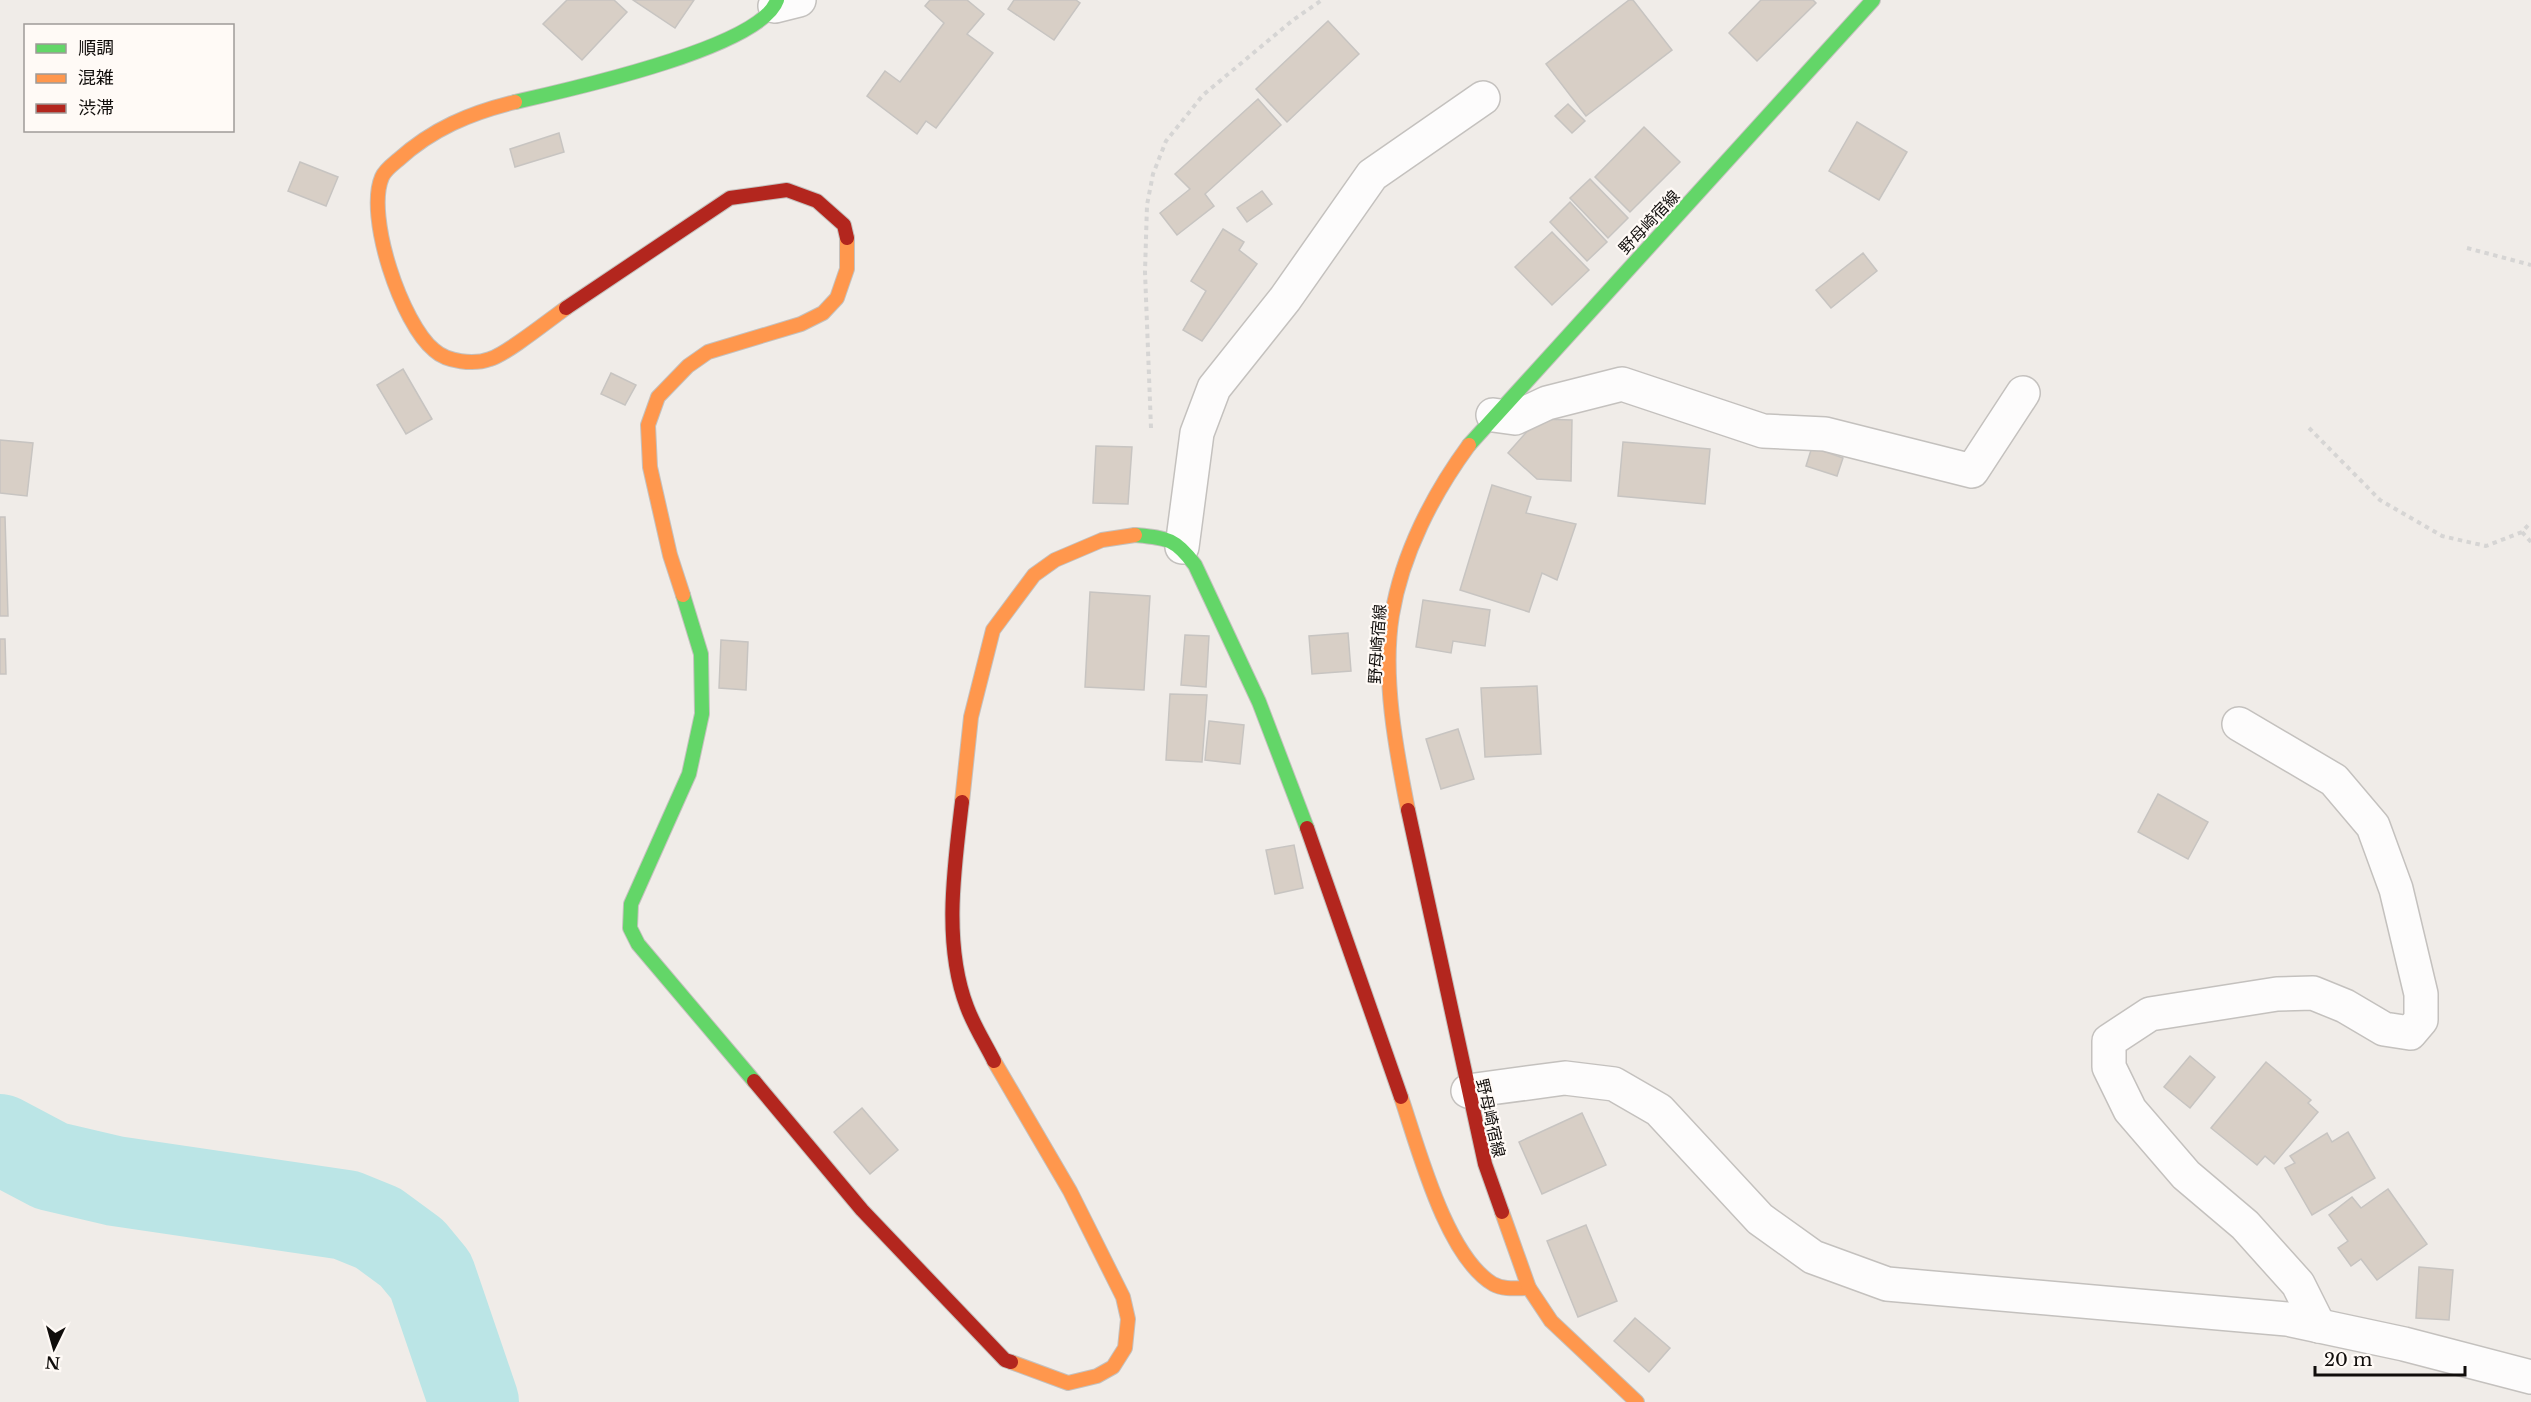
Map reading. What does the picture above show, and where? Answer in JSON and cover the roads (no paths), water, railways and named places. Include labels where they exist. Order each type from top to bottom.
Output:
[{"type":"street","name":"野母崎宿線","points":[[1637,1402],[1551,1321],[1528,1288],[1485,1164],[1393,735],[1390,654],[1392,615],[1414,541],[1431,505],[1455,464],[1493,415],[1761,126],[1873,0]]},
{"type":"street","points":[[783,2],[742,30],[635,73],[517,101],[449,124],[423,138],[383,175],[377,196],[376,217],[396,288],[418,333],[433,353],[465,362],[491,359],[730,198],[787,190],[817,201],[844,225],[849,245],[847,269],[837,298],[823,313],[801,324],[708,352],[688,366],[658,397],[648,425],[651,467],[670,555],[701,654],[702,714],[689,774],[631,904],[630,928],[638,944],[862,1210],[1005,1360],[1068,1383],[1097,1376],[1113,1366],[1125,1348],[1128,1319],[1123,1297],[1105,1256],[1070,1191],[1010,1092],[967,1007],[953,946],[956,854],[971,717],[993,630],[1012,601],[1034,575],[1055,560],[1102,540],[1130,535],[1167,538],[1182,547],[1195,565],[1263,712],[1315,848],[1439,1208],[1464,1251],[1485,1279],[1504,1288],[1528,1288]]},
{"type":"street","points":[[1182,547],[1197,433],[1214,388],[1285,300],[1372,175],[1483,98]]},
{"type":"street","points":[[1493,415],[1515,418],[1547,403],[1622,384],[1763,431],[1825,434],[1972,471],[2023,393]]},
{"type":"street","points":[[2239,724],[2334,780],[2373,826],[2396,889],[2421,994],[2421,1020],[2410,1033],[2384,1029],[2346,1006],[2313,993],[2277,994],[2150,1014],[2109,1041],[2109,1067],[2130,1110],[2186,1175],[2245,1225],[2298,1284],[2319,1326]]},
{"type":"street","points":[[1468,1091],[1565,1078],[1614,1084],[1659,1110],[1760,1219],[1813,1257],[1887,1284],[2287,1319],[2404,1344],[2531,1377]]},
{"type":"waterway","points":[[0,1139],[51,1166],[115,1181],[346,1215],[378,1228],[412,1253],[431,1276],[474,1402]]}]
